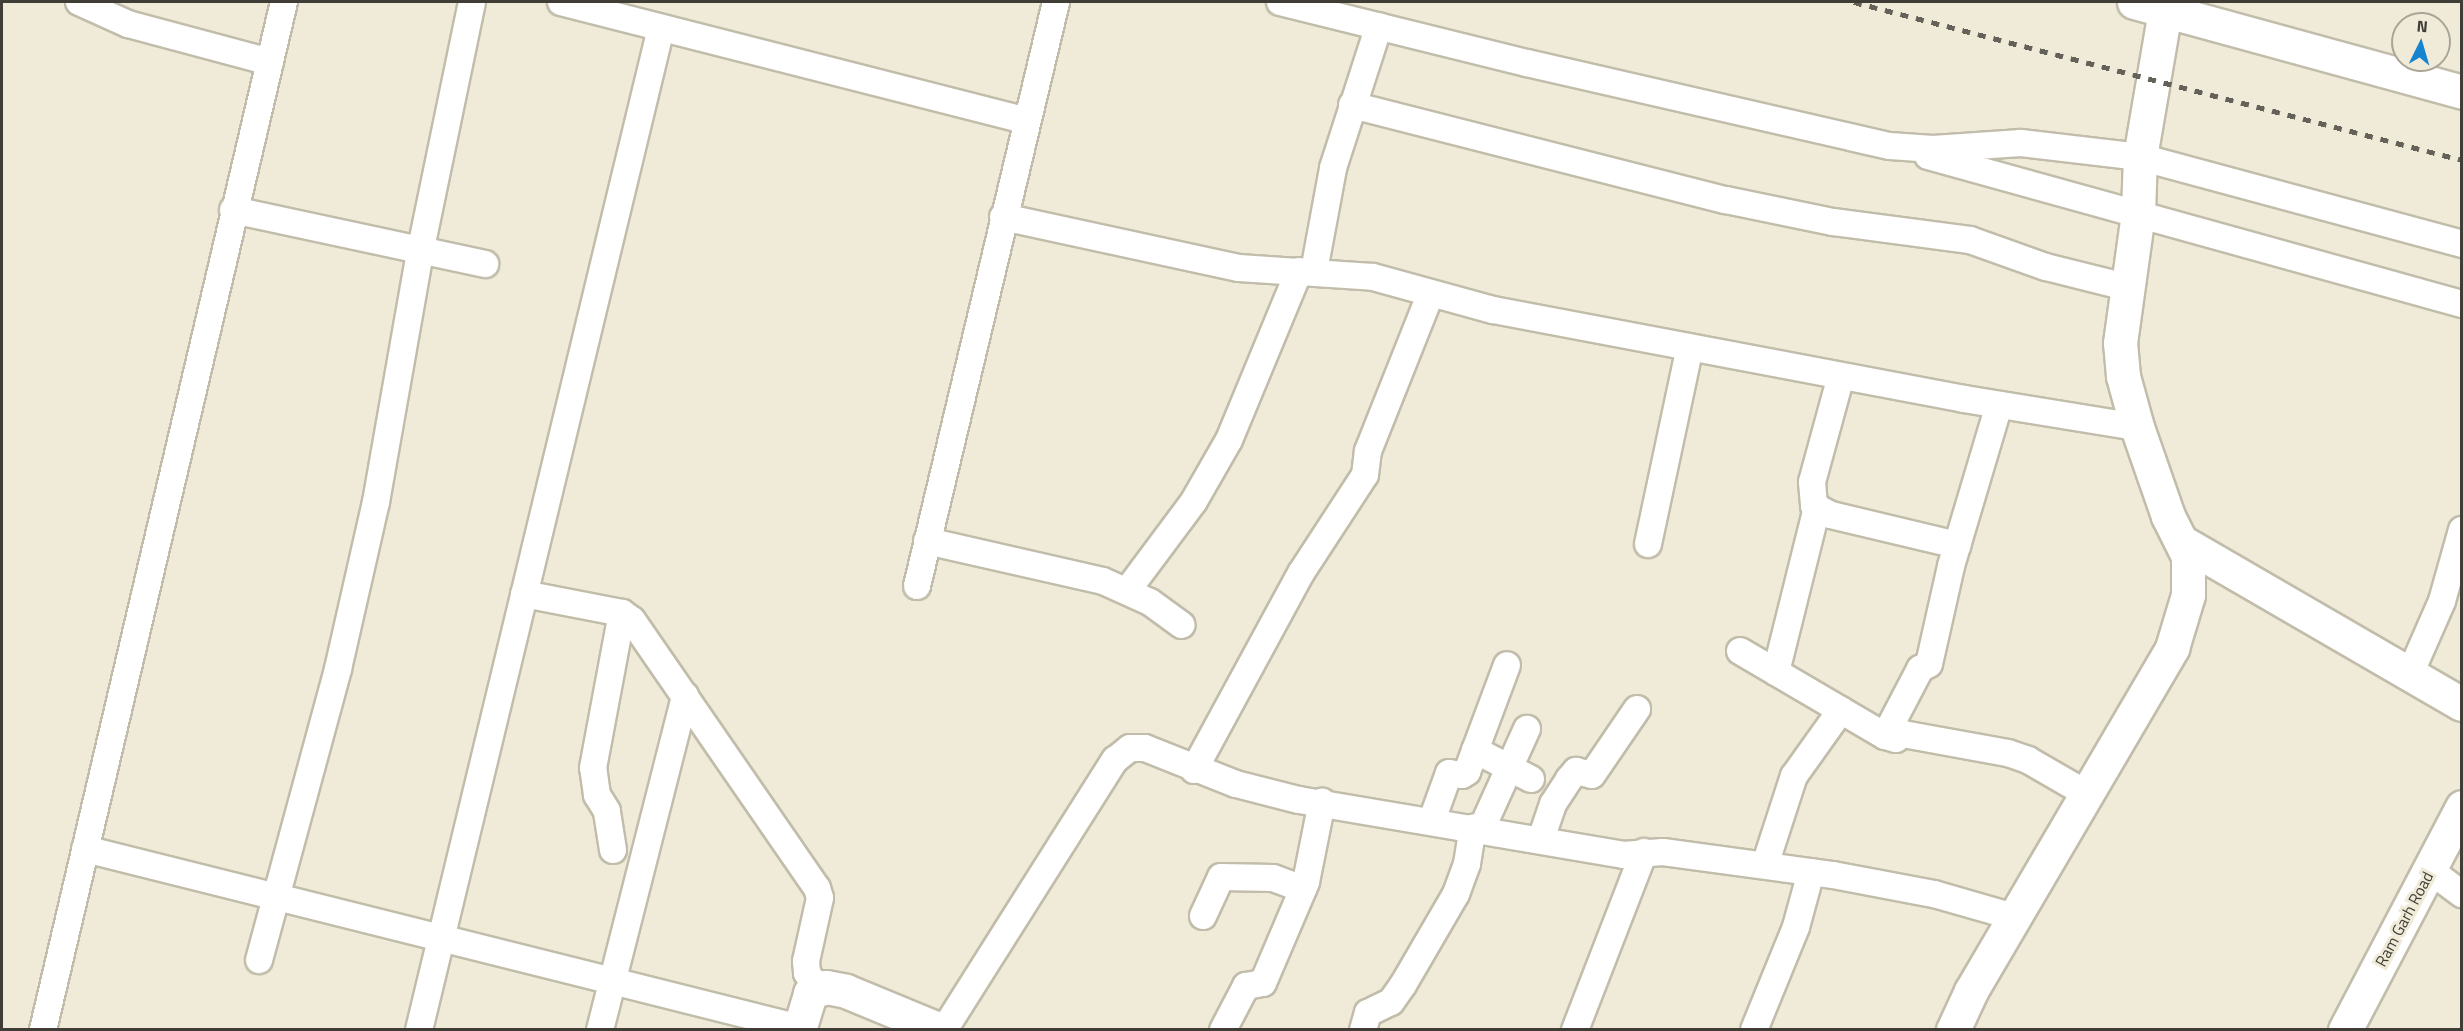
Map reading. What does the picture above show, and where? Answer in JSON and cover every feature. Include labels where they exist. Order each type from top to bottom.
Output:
[{"type":"street","points":[[79,2],[128,24],[270,62]]},
{"type":"street","points":[[43,1029],[284,2]]},
{"type":"street","points":[[259,960],[338,669],[374,514],[420,253],[472,2]]},
{"type":"street","points":[[561,2],[1027,121]]},
{"type":"street","points":[[917,586],[1056,2]]},
{"type":"street","points":[[1280,2],[1890,146],[2462,304]]},
{"type":"street","points":[[2134,2],[2460,86]]},
{"type":"street","points":[[1953,1029],[2014,917],[2172,648],[2188,595],[2191,570],[2182,542],[2168,516],[2137,427],[2122,376],[2120,343],[2138,213],[2140,157],[2165,10]]},
{"type":"street","points":[[1127,591],[1213,471],[1306,271],[1352,105],[1379,26]]},
{"type":"street","points":[[419,1029],[661,28]]},
{"type":"street","points":[[1352,105],[1726,200],[1887,231],[1971,240],[2046,267],[2126,287]]},
{"type":"street","points":[[1890,146],[1933,149],[2021,143],[2140,157],[2462,244]]},
{"type":"street","points":[[234,210],[420,253],[485,264]]},
{"type":"street","points":[[1003,218],[1208,262],[1373,277],[1431,295],[1690,347],[1999,405],[2137,427]]},
{"type":"street","points":[[1194,770],[1301,573],[1365,475],[1368,451],[1431,295]]},
{"type":"street","points":[[1648,544],[1690,347]]},
{"type":"street","points":[[1776,672],[1817,508],[1812,499],[1812,482],[1841,376]]},
{"type":"street","points":[[1885,735],[1920,669],[1929,664],[1957,545],[1999,405]]},
{"type":"street","points":[[1817,508],[1957,545]]},
{"type":"street","points":[[2410,674],[2442,602],[2462,530]]},
{"type":"street","points":[[927,541],[1077,573],[1127,591],[1182,625]]},
{"type":"street","points":[[2182,542],[2462,704]]},
{"type":"street","points":[[524,594],[622,613],[632,620],[817,888],[820,898],[806,961],[807,973],[817,988]]},
{"type":"street","points":[[613,850],[607,811],[597,795],[593,768],[622,613]]},
{"type":"street","points":[[1740,651],[1885,735],[1896,739],[1903,734],[2008,753],[2028,760],[2087,794]]},
{"type":"street","points":[[1432,820],[1449,773],[1466,774],[1507,665]]},
{"type":"street","points":[[600,1029],[685,696]]},
{"type":"street","points":[[1541,839],[1553,804],[1569,779],[1576,771],[1592,775],[1637,709]]},
{"type":"street","points":[[1765,864],[1794,776],[1841,710]]},
{"type":"street","points":[[1363,1029],[1368,1013],[1391,1002],[1403,986],[1456,894],[1477,828],[1521,774],[1527,729]]},
{"type":"street","points":[[817,988],[846,991],[942,1029],[1115,760],[1130,748],[1145,748],[1194,770],[1247,787],[1322,802],[1623,855],[1644,852],[1765,864],[1934,894],[2014,917]]},
{"type":"street","points":[[1475,750],[1521,774]]},
{"type":"street","points":[[1223,1029],[1246,986],[1263,983],[1303,889],[1322,802]]},
{"type":"street","name":"Ram Garh Road","points":[[2344,1029],[2462,807]]},
{"type":"street","points":[[85,849],[442,936],[799,1028],[805,1003],[817,988]]},
{"type":"street","points":[[1575,1029],[1644,852]]},
{"type":"street","points":[[2430,871],[2462,894]]},
{"type":"street","points":[[1754,1029],[1796,927],[1811,872]]},
{"type":"street","points":[[1203,916],[1221,878],[1273,878],[1303,889]]},
{"type":"railway","points":[[1854,2],[2462,160]]}]
